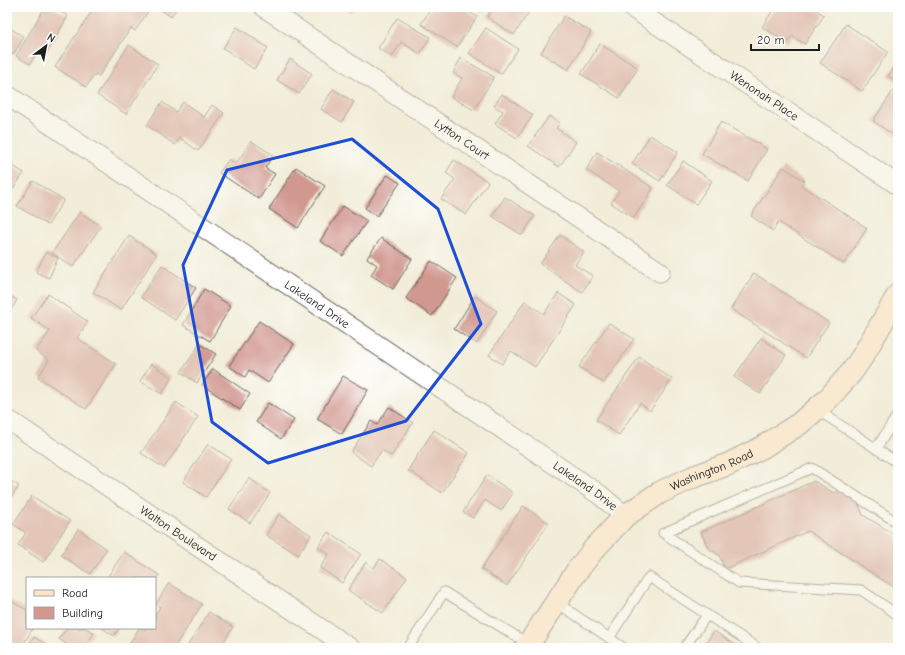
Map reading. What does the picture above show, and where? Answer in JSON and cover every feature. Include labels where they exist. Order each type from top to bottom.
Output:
[{"type":"street","name":"Lytton Court","points":[[264,7],[660,272]]},
{"type":"street","name":"Wenonah Place","points":[[631,7],[898,185]]},
{"type":"street","name":"Lakeland Drive","points":[[7,95],[600,495],[625,516]]},
{"type":"street","name":"Washington Road","points":[[527,646],[577,571],[594,549],[625,516],[659,493],[693,477],[729,464],[761,448],[799,424],[826,401],[851,373],[862,357],[898,295]]},
{"type":"street","name":"Walton Boulevard","points":[[7,419],[350,648]]},
{"type":"lane","points":[[816,409],[898,463]]},
{"type":"lane","points":[[876,449],[898,414]]},
{"type":"lane","points":[[898,524],[812,468],[663,533],[739,583],[860,590],[898,615]]},
{"type":"lane","points":[[609,638],[649,577],[758,648]]},
{"type":"lane","points":[[408,648],[444,592],[527,646]]},
{"type":"lane","points":[[556,602],[624,648]]},
{"type":"lane","points":[[684,648],[707,615]]},
{"type":"highlighted area","points":[[352,139],[438,209],[481,324],[406,421],[268,463],[212,422],[183,265],[227,170]]},
{"type":"building","points":[[45,7],[53,7],[68,16],[44,57],[37,52],[30,64],[16,56]]},
{"type":"building","points":[[92,7],[141,7],[148,12],[135,31],[131,28],[99,76],[95,74],[86,87],[55,67],[94,8]]},
{"type":"building","points":[[157,7],[177,7],[171,17]]},
{"type":"building","points":[[341,7],[354,7],[351,12]]},
{"type":"building","points":[[432,7],[462,7],[477,17],[457,47],[421,24]]},
{"type":"building","points":[[473,7],[484,7],[481,12]]},
{"type":"building","points":[[494,7],[532,7],[514,35],[487,17]]},
{"type":"building","points":[[775,7],[811,7],[824,15],[805,44],[792,36],[787,43],[762,27]]},
{"type":"building","points":[[564,16],[591,32],[568,70],[541,53]]},
{"type":"building","points":[[397,18],[430,37],[420,54],[401,42],[392,57],[378,48]]},
{"type":"building","points":[[846,24],[888,52],[862,91],[820,63]]},
{"type":"building","points":[[237,27],[268,48],[254,69],[223,48]]},
{"type":"building","points":[[10,28],[24,37],[13,55],[7,51],[7,32]]},
{"type":"building","points":[[486,28],[518,49],[501,74],[469,53]]},
{"type":"building","points":[[600,44],[638,68],[619,98],[581,74]]},
{"type":"building","points":[[129,45],[158,64],[126,114],[97,95]]},
{"type":"building","points":[[461,58],[494,77],[474,110],[451,97],[462,78],[453,73]]},
{"type":"building","points":[[290,59],[312,74],[299,94],[277,80]]},
{"type":"building","points":[[898,61],[898,82],[888,76]]},
{"type":"building","points":[[333,89],[354,102],[342,122],[321,109]]},
{"type":"building","points":[[893,91],[898,94],[898,138],[873,121]]},
{"type":"building","points":[[502,94],[533,115],[517,138],[495,124],[503,111],[494,106]]},
{"type":"building","points":[[162,102],[176,112],[183,102],[204,117],[212,105],[224,113],[198,151],[180,138],[175,145],[147,125]]},
{"type":"building","points":[[549,116],[560,123],[556,128],[576,142],[559,167],[528,146]]},
{"type":"building","points":[[721,122],[767,149],[748,181],[702,154]]},
{"type":"building","points":[[650,135],[678,152],[660,181],[632,164]]},
{"type":"building","points":[[251,141],[273,155],[265,168],[275,174],[259,199],[219,173],[229,159],[236,164]]},
{"type":"building","points":[[597,152],[653,188],[634,218],[611,203],[619,191],[586,170]]},
{"type":"building","points":[[454,160],[488,182],[466,215],[441,199],[455,179],[446,173]]},
{"type":"building","points":[[683,161],[712,181],[696,204],[667,185]]},
{"type":"building","points":[[7,162],[24,173],[13,189],[7,185]]},
{"type":"building","points":[[296,167],[325,186],[298,228],[269,209]]},
{"type":"building","points":[[783,167],[805,181],[801,185],[867,228],[844,264],[778,222],[773,231],[751,216]]},
{"type":"building","points":[[387,175],[400,183],[377,216],[365,208]]},
{"type":"building","points":[[33,181],[64,200],[48,225],[17,206]]},
{"type":"building","points":[[505,197],[535,216],[522,235],[492,216]]},
{"type":"building","points":[[343,206],[367,221],[343,256],[320,241]]},
{"type":"building","points":[[80,212],[101,226],[73,267],[52,253]]},
{"type":"building","points":[[560,235],[584,252],[575,265],[593,276],[582,292],[540,264]]},
{"type":"building","points":[[129,236],[157,254],[121,310],[93,292]]},
{"type":"building","points":[[381,238],[412,259],[393,289],[371,275],[377,265],[367,258]]},
{"type":"building","points":[[46,252],[58,258],[49,278],[36,272]]},
{"type":"building","points":[[431,261],[457,278],[432,316],[406,298]]},
{"type":"building","points":[[162,265],[196,288],[175,320],[141,297]]},
{"type":"building","points":[[754,273],[829,323],[806,358],[731,309]]},
{"type":"building","points":[[204,289],[231,306],[210,341],[183,325]]},
{"type":"building","points":[[558,293],[576,305],[535,367],[511,351],[502,364],[489,355],[525,301],[544,314]]},
{"type":"building","points":[[7,294],[17,300],[7,316]]},
{"type":"building","points":[[48,294],[88,322],[77,338],[116,364],[86,409],[38,377],[49,360],[36,351],[50,331],[31,318]]},
{"type":"building","points":[[475,296],[497,311],[477,344],[454,329]]},
{"type":"building","points":[[259,321],[294,344],[268,383],[249,370],[245,377],[229,366]]},
{"type":"building","points":[[609,323],[634,339],[604,383],[579,367]]},
{"type":"building","points":[[761,338],[786,355],[760,394],[734,377]]},
{"type":"building","points":[[200,344],[216,354],[197,383],[181,372]]},
{"type":"building","points":[[639,357],[672,379],[650,411],[640,403],[619,435],[596,420]]},
{"type":"building","points":[[151,364],[172,377],[162,394],[140,381]]},
{"type":"building","points":[[213,369],[250,394],[240,410],[202,385]]},
{"type":"building","points":[[343,376],[368,390],[342,434],[317,419]]},
{"type":"building","points":[[176,402],[198,417],[164,468],[141,453]]},
{"type":"building","points":[[268,403],[294,420],[281,439],[256,422]]},
{"type":"building","points":[[389,407],[413,423],[391,456],[382,450],[371,466],[351,452],[371,421],[377,425]]},
{"type":"building","points":[[434,430],[469,453],[442,493],[408,470]]},
{"type":"building","points":[[208,444],[231,459],[206,497],[183,482]]},
{"type":"building","points":[[487,475],[513,493],[501,511],[485,500],[473,518],[463,512]]},
{"type":"building","points":[[249,478],[270,493],[250,523],[229,509]]},
{"type":"building","points":[[7,479],[19,486],[7,504]]},
{"type":"building","points":[[814,481],[834,493],[841,490],[857,501],[863,515],[898,537],[898,590],[808,531],[725,569],[719,555],[708,548],[701,532]]},
{"type":"building","points":[[32,496],[70,521],[43,562],[18,545],[26,533],[13,524]]},
{"type":"building","points":[[523,506],[549,523],[507,586],[481,569]]},
{"type":"building","points":[[279,514],[311,535],[298,555],[266,535]]},
{"type":"building","points":[[78,529],[107,549],[90,574],[61,555]]},
{"type":"building","points":[[328,532],[361,554],[342,583],[320,568],[329,554],[318,547]]},
{"type":"building","points":[[124,552],[159,575],[156,579],[156,577],[108,577]]},
{"type":"building","points":[[380,559],[407,577],[383,613],[348,590],[366,562],[374,568]]},
{"type":"building","points":[[169,583],[202,604],[174,648],[131,648],[128,646],[138,629],[156,629],[156,613],[160,607],[156,604]]},
{"type":"building","points":[[7,599],[26,609],[26,629],[32,629],[21,648],[7,648]]},
{"type":"building","points":[[209,612],[233,627],[220,648],[186,648]]},
{"type":"building","points":[[66,629],[88,629],[94,633],[84,648],[72,648],[59,639]]},
{"type":"building","points":[[104,629],[118,629],[114,636]]},
{"type":"building","points":[[714,631],[740,648],[703,648]]},
{"type":"building","points":[[34,637],[49,646],[48,648],[27,648]]}]
